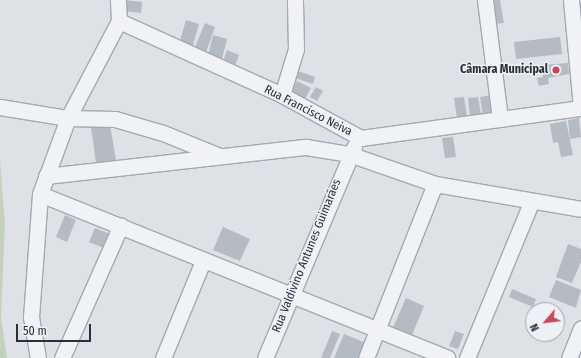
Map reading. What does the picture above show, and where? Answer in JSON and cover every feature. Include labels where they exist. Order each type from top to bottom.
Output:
[{"type":"street","points":[[38,358],[31,318],[40,194],[68,118],[119,21],[118,0]]},
{"type":"street","points":[[282,95],[296,49],[295,0]]},
{"type":"street","points":[[485,0],[500,119]]},
{"type":"street","points":[[571,0],[581,108]]},
{"type":"street","name":"Rua Francisco Neiva","points":[[119,21],[282,95],[361,138],[581,108]]},
{"type":"street","points":[[1,107],[68,118],[114,119],[163,133],[222,157]]},
{"type":"street","name":"Rua Valdivino Antunes Guimarães","points":[[265,358],[349,154],[361,138]]},
{"type":"street","points":[[46,176],[306,147],[349,154],[434,184],[530,202],[581,209]]},
{"type":"street","points":[[366,358],[434,184]]},
{"type":"street","points":[[40,194],[120,225],[203,261],[290,295],[377,332],[447,358]]},
{"type":"street","points":[[467,358],[530,202]]},
{"type":"street","points":[[62,358],[120,225]]},
{"type":"street","points":[[163,358],[203,261]]},
{"type":"street","points":[[569,358],[581,328]]},
{"type":"green space","points":[[0,160],[5,224],[1,317],[7,358],[0,358]]},
{"type":"building","points":[[125,0],[142,2],[141,13],[124,11]]},
{"type":"building","points":[[491,0],[500,0],[504,23],[495,24]]},
{"type":"building","points":[[186,20],[199,24],[192,48],[179,44]]},
{"type":"building","points":[[205,23],[215,27],[206,52],[195,47]]},
{"type":"building","points":[[213,35],[227,39],[222,59],[208,55]]},
{"type":"building","points":[[560,37],[562,54],[516,59],[514,42]]},
{"type":"building","points":[[227,50],[239,55],[234,68],[222,64]]},
{"type":"building","name":"Câmara Municipal","points":[[568,63],[569,74],[548,78],[549,84],[539,86],[537,78],[543,77],[542,65]]},
{"type":"building","points":[[298,71],[315,77],[313,84],[295,78]]},
{"type":"building","points":[[297,81],[311,88],[305,99],[292,92]]},
{"type":"building","points":[[316,87],[323,91],[317,101],[310,97]]},
{"type":"building","points":[[492,95],[496,114],[483,116],[480,97]]},
{"type":"building","points":[[464,97],[467,117],[457,118],[454,98]]},
{"type":"building","points":[[478,97],[481,114],[470,116],[468,98]]},
{"type":"building","points":[[579,118],[581,137],[570,139],[568,120]]},
{"type":"building","points":[[566,121],[573,155],[561,157],[558,142],[553,143],[550,124]]},
{"type":"building","points":[[110,125],[116,160],[96,163],[91,127]]},
{"type":"building","points":[[453,137],[456,157],[445,158],[442,138]]},
{"type":"building","points":[[65,215],[76,220],[67,242],[56,237]]},
{"type":"building","points":[[223,227],[250,239],[240,261],[213,250]]},
{"type":"building","points":[[95,228],[110,234],[104,248],[89,242]]},
{"type":"building","points":[[568,244],[581,249],[581,262],[572,283],[556,277]]},
{"type":"building","points":[[556,280],[581,290],[576,308],[565,304],[565,302],[549,297]]},
{"type":"building","points":[[512,289],[536,299],[535,302],[525,302],[525,304],[509,297]]},
{"type":"building","points":[[406,298],[424,306],[410,340],[391,332]]},
{"type":"building","points":[[332,331],[340,334],[330,358],[321,358]]},
{"type":"building","points":[[455,331],[464,334],[458,349],[449,346]]},
{"type":"building","points":[[344,334],[366,343],[360,358],[334,358]]},
{"type":"place","name":"Câmara Municipal","points":[[556,70]]}]
